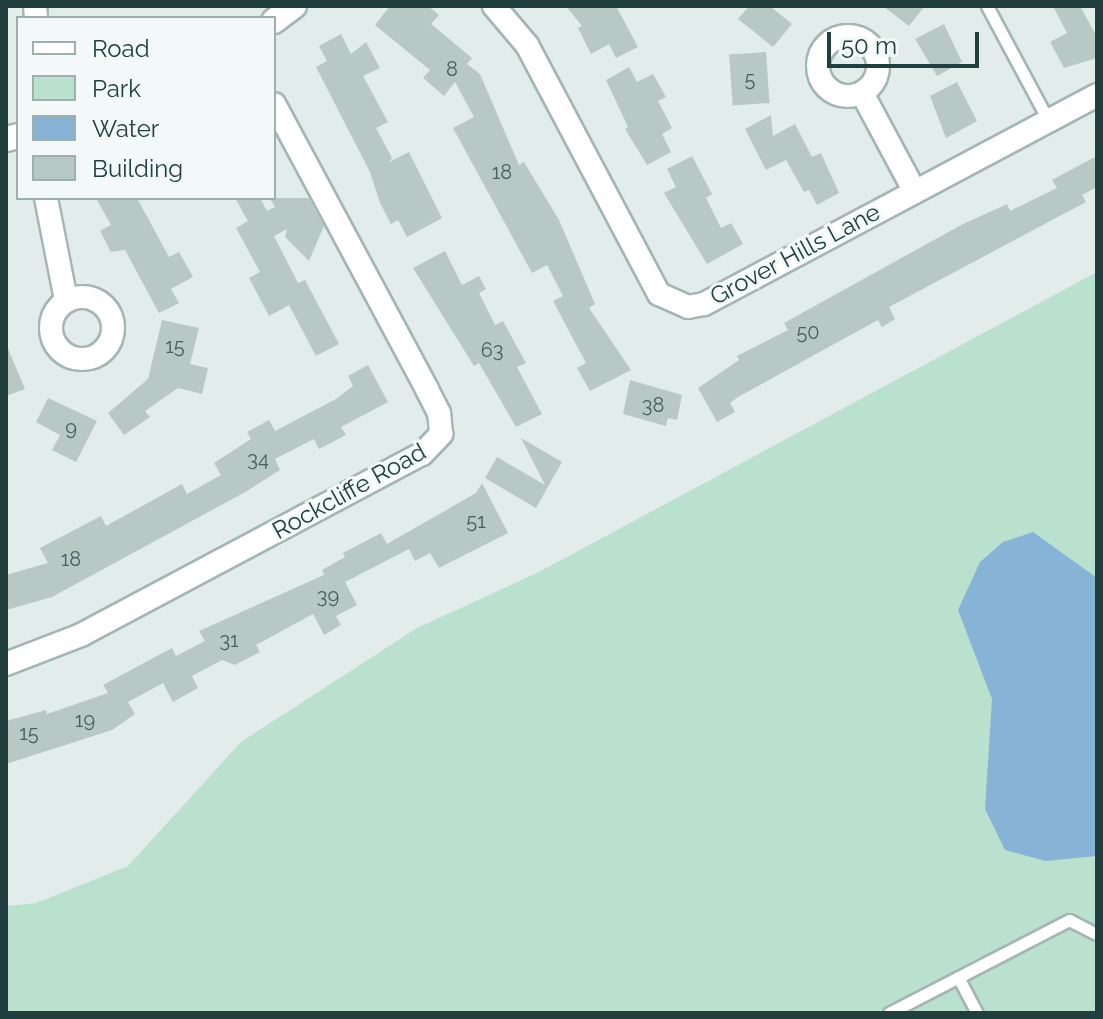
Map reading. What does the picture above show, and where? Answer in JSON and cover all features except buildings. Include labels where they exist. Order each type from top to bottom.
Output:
[{"type":"street","points":[[276,20],[294,6]]},
{"type":"street","name":"Grover Hills Lane","points":[[494,6],[527,45],[647,274],[659,294],[672,303],[704,304],[1097,95]]},
{"type":"street","points":[[862,93],[914,190]]},
{"type":"street","name":"Rockcliffe Road","points":[[6,664],[95,628],[422,454],[441,434],[439,413],[427,389],[276,108]]},
{"type":"street","points":[[46,200],[66,300]]},
{"type":"lane","points":[[987,6],[1048,120]]},
{"type":"lane","points":[[889,1013],[1069,920],[1097,934]]},
{"type":"lane","points":[[958,977],[977,1013]]},
{"type":"green space","points":[[1097,272],[1097,1013],[6,1013],[6,906],[36,903],[128,866],[241,742],[417,628],[537,573]]},
{"type":"water","points":[[1033,532],[1097,578],[1097,856],[1046,861],[1005,850],[985,809],[992,699],[958,610],[980,562],[1003,542]]}]
